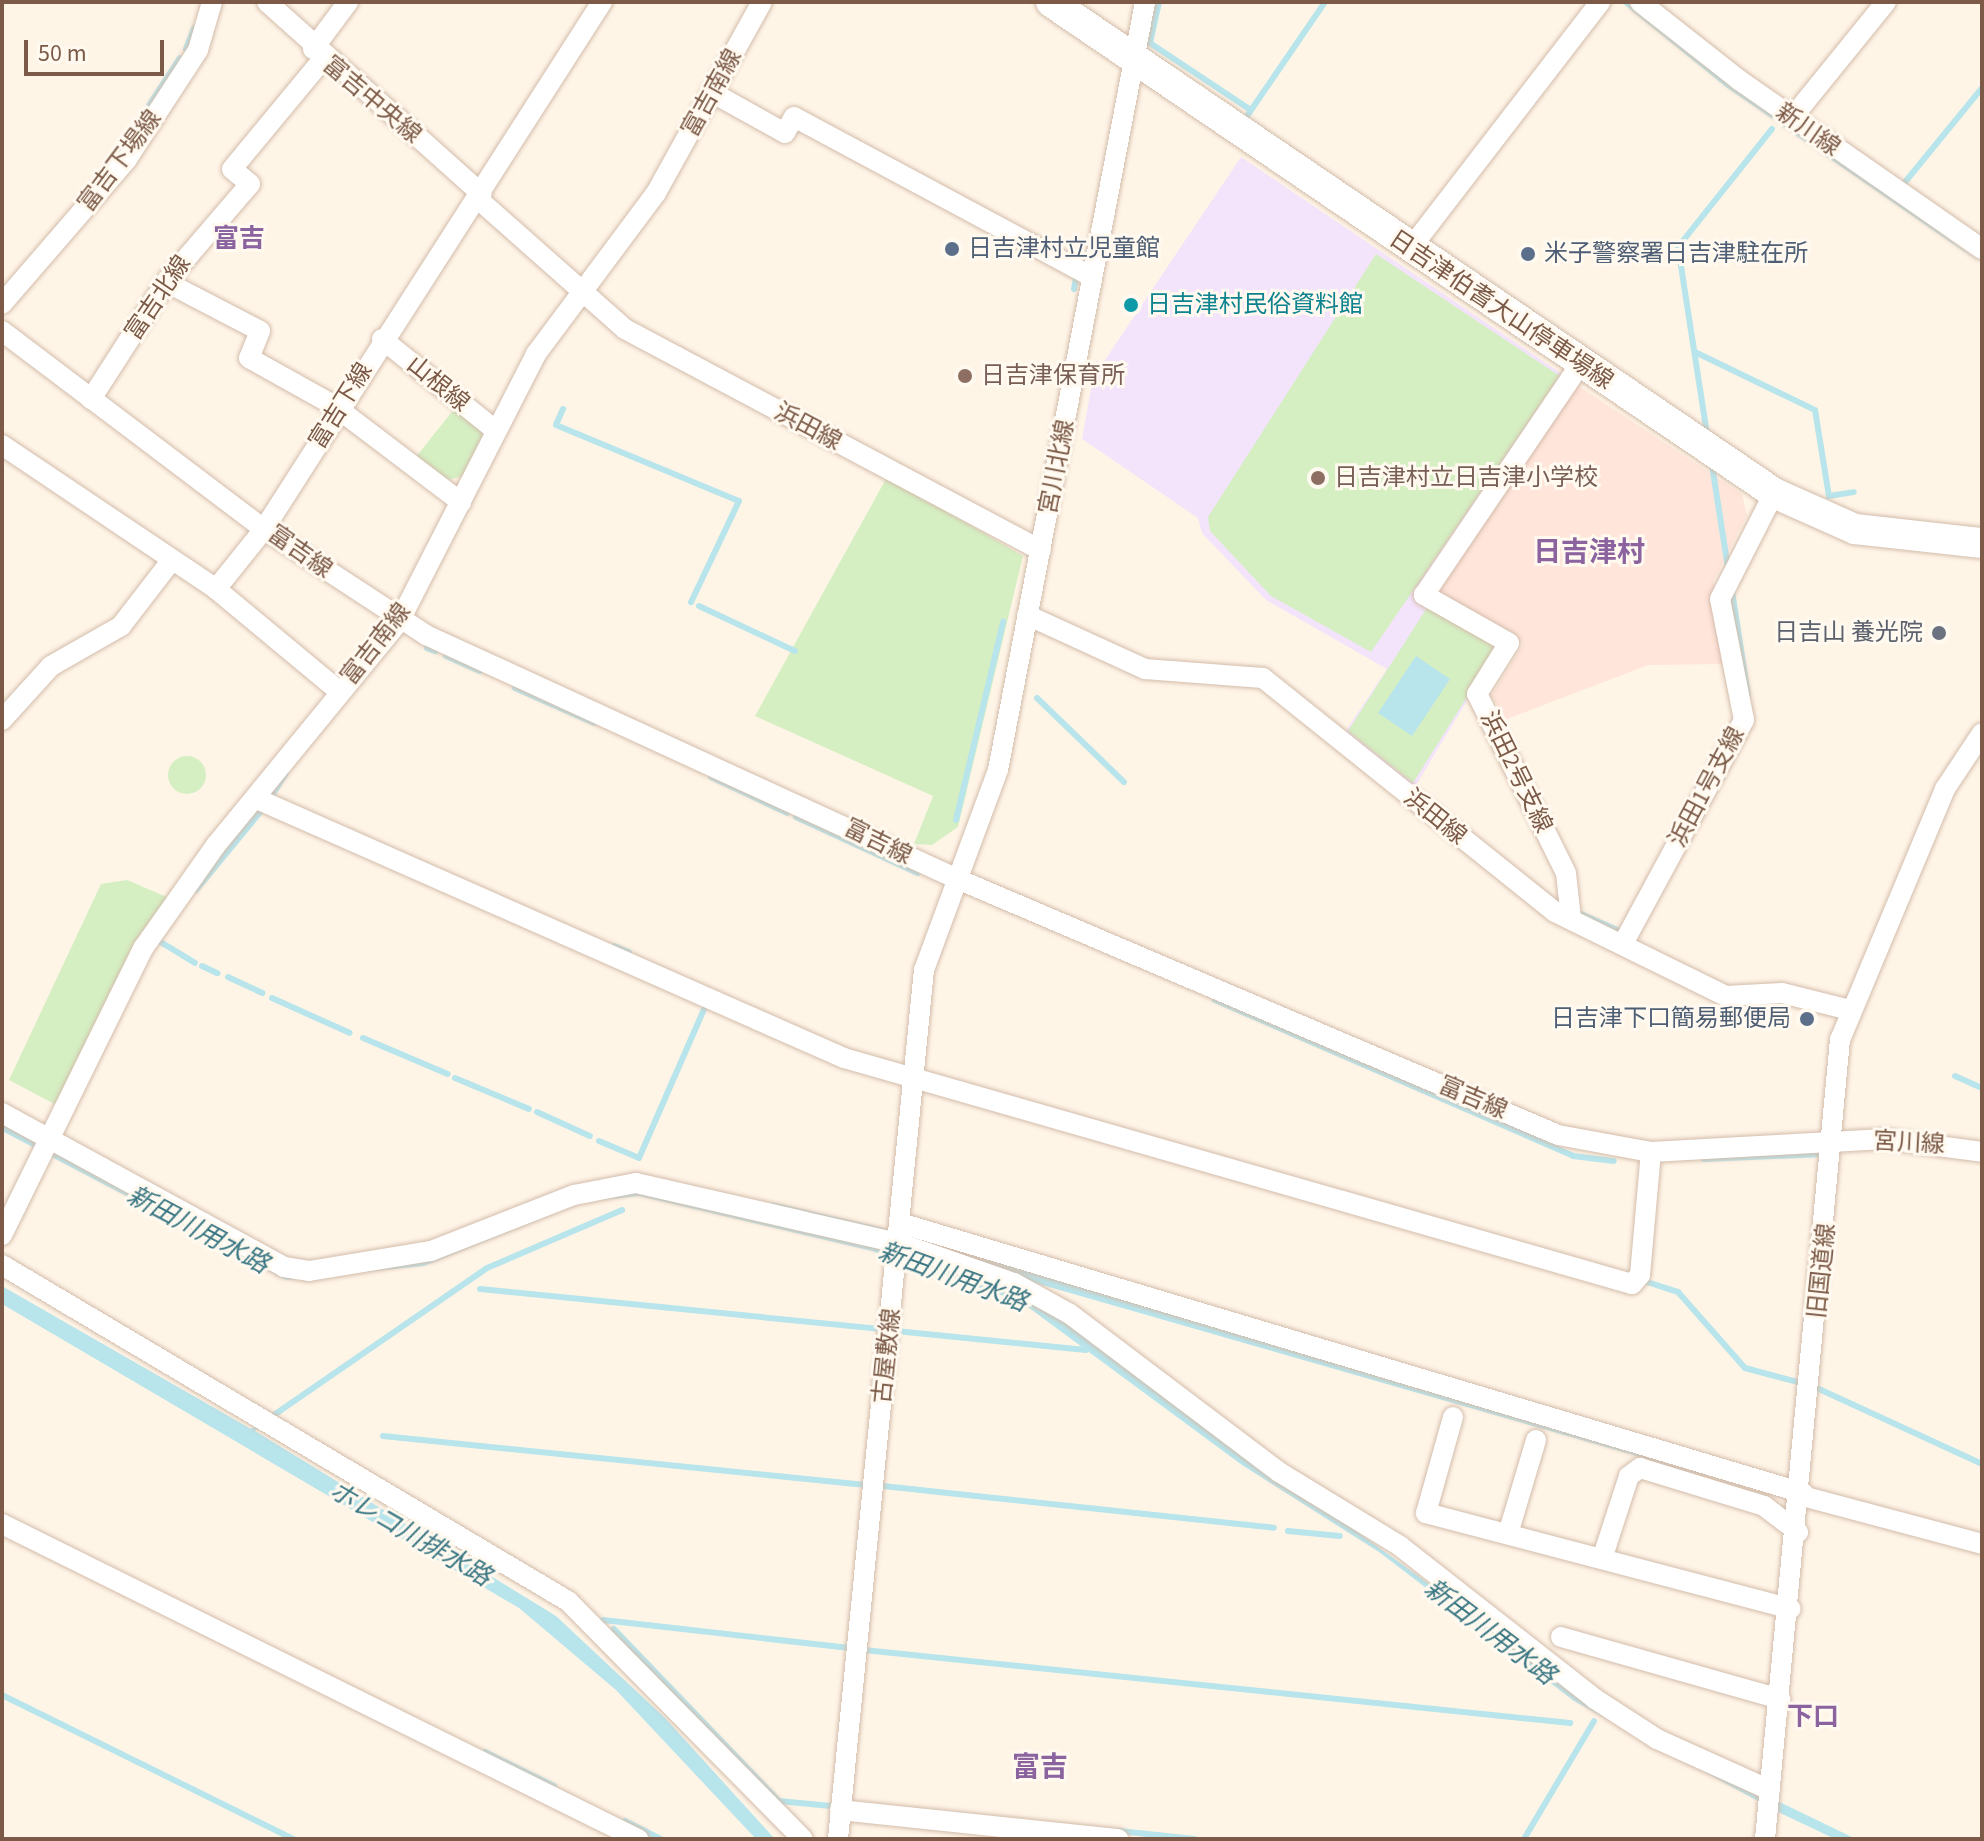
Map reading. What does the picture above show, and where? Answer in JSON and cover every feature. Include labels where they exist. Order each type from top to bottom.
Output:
[{"type":"main road","name":"日吉津伯耆大山停車場線","points":[[1051,2],[1410,249],[1774,493],[1855,529],[1982,543]]},
{"type":"street","name":"富吉下場線","points":[[2,304],[127,159],[198,50],[212,2]]},
{"type":"street","name":"富吉中央線","points":[[267,2],[318,54],[480,196],[581,295]]},
{"type":"street","name":"富吉北線","points":[[91,399],[166,282],[250,184],[232,169],[318,54],[348,2]]},
{"type":"street","name":"富吉下線","points":[[216,589],[264,529],[382,339],[480,196],[602,2]]},
{"type":"street","name":"富吉南線","points":[[2,1235],[144,947],[339,691],[400,620],[461,502],[494,429],[536,354],[656,193],[762,2]]},
{"type":"street","name":"宮川北線","points":[[955,878],[998,770],[1145,2]]},
{"type":"street","points":[[1410,249],[1600,2]]},
{"type":"street","name":"新川線","points":[[1640,2],[1792,118],[1982,249]]},
{"type":"street","points":[[1792,118],[1886,2]]},
{"type":"street","points":[[713,93],[785,133],[794,117],[1091,276]]},
{"type":"street","points":[[166,282],[260,331],[249,358],[339,411],[461,502]]},
{"type":"street","name":"浜田線","points":[[581,295],[625,329],[1041,550]]},
{"type":"street","name":"富吉線","points":[[2,331],[264,529],[400,620],[955,878],[1558,1135],[1651,1152],[1835,1143]]},
{"type":"street","name":"山根線","points":[[382,339],[494,429]]},
{"type":"street","name":"浜田2号支線","points":[[1571,919],[1566,873],[1477,694],[1509,643],[1424,595],[1581,363]]},
{"type":"street","points":[[2,445],[216,589],[339,691]]},
{"type":"street","name":"浜田1号支線","points":[[1624,942],[1744,720],[1720,599],[1774,493]]},
{"type":"street","points":[[2,720],[51,666],[121,626],[171,561]]},
{"type":"street","name":"浜田線","points":[[1027,615],[1145,669],[1250,675],[1277,686],[1516,883],[1571,919],[1624,942],[1726,996],[1782,993],[1850,1010]]},
{"type":"street","name":"旧国道線","points":[[1765,1839],[1791,1609],[1835,1143],[1840,1040],[1945,789],[1982,733]]},
{"type":"street","points":[[257,799],[844,1058],[1632,1284],[1640,1275],[1651,1152]]},
{"type":"street","name":"古屋敷線","points":[[838,1839],[924,970],[955,878]]},
{"type":"street","points":[[2,1113],[284,1267],[309,1271],[431,1251],[574,1195],[636,1183],[900,1233],[1982,1544]]},
{"type":"street","name":"宮川線","points":[[1835,1143],[1885,1139],[1982,1152]]},
{"type":"street","points":[[900,1233],[1014,1283],[1070,1314],[1279,1472],[1400,1546],[1595,1699],[1657,1739],[1770,1790]]},
{"type":"street","points":[[2,1265],[568,1601],[803,1839]]},
{"type":"street","points":[[1453,1417],[1426,1513],[1791,1609]]},
{"type":"street","points":[[1508,1534],[1536,1440]]},
{"type":"street","points":[[1602,1559],[1629,1476],[1640,1468],[1764,1506],[1798,1532]]},
{"type":"street","points":[[2,1524],[638,1839]]},
{"type":"street","points":[[1561,1637],[1780,1699]]},
{"type":"street","points":[[840,1810],[1118,1839]]},
{"type":"shaded area","name":"日吉津村立日吉津小学校","points":[[1241,157],[1565,376],[1418,594],[1499,648],[1413,790],[1345,732],[1387,669],[1266,600],[1202,533],[1198,518],[1082,439],[1096,361],[1103,363]]},
{"type":"shaded area","points":[[1577,385],[1742,494],[1747,515],[1713,582],[1727,664],[1648,665],[1507,719],[1491,696],[1523,644],[1436,593]]},
{"type":"green space","points":[[1376,254],[1560,376],[1371,652],[1271,596],[1210,531],[1208,517]]},
{"type":"green space","points":[[458,404],[487,430],[467,475],[444,481],[412,462]]},
{"type":"green space","points":[[887,477],[1023,556],[958,827],[932,845],[914,844],[933,796],[755,716]]},
{"type":"green space","points":[[1430,603],[1498,648],[1413,783],[1348,731]]},
{"type":"green space","points":[[187,756],[200,762],[206,775],[200,788],[187,794],[174,788],[168,775],[174,762]]},
{"type":"green space","points":[[127,880],[169,898],[60,1107],[9,1080],[101,884]]},
{"type":"water","points":[[1621,2],[1631,2],[1982,264],[1726,87]]},
{"type":"water","points":[[1416,656],[1450,679],[1412,736],[1378,713]]},
{"type":"water","name":"新田川用水路","points":[[2,1123],[280,1271],[410,1261],[581,1195],[628,1188],[889,1248],[1037,1300],[1475,1617],[1757,1791],[1856,1839],[1835,1839],[1778,1812],[1574,1701],[1379,1552],[1242,1465],[1021,1302],[872,1251],[639,1196],[583,1202],[424,1266],[286,1280],[2,1131]]},
{"type":"water","points":[[772,1202],[892,1230],[1787,1499],[771,1207]]},
{"type":"water","name":"ホレコ川排水路","points":[[2,1286],[251,1429],[273,1412],[255,1431],[556,1616],[665,1718],[775,1839],[756,1839],[616,1690],[519,1608],[2,1304]]},
{"type":"waterway","points":[[1159,2],[1150,43],[1251,110]]},
{"type":"waterway","points":[[1247,116],[1325,2]]},
{"type":"waterway","points":[[186,49],[194,28]]},
{"type":"waterway","points":[[115,158],[180,58]]},
{"type":"waterway","points":[[1901,187],[1982,88]]},
{"type":"waterway","points":[[1707,434],[1678,247],[1772,129]]},
{"type":"waterway","points":[[1074,289],[1076,278]]},
{"type":"waterway","points":[[1695,352],[1815,410],[1829,496],[1854,492]]},
{"type":"waterway","points":[[563,409],[556,425],[739,501],[691,602]]},
{"type":"waterway","points":[[1712,465],[1728,568]]},
{"type":"waterway","points":[[1732,591],[1748,695]]},
{"type":"waterway","points":[[699,606],[795,651]]},
{"type":"waterway","points":[[956,820],[1003,622]]},
{"type":"waterway","points":[[427,648],[435,651]]},
{"type":"waterway","points":[[446,656],[480,671]]},
{"type":"waterway","points":[[515,688],[594,723]]},
{"type":"waterway","points":[[1037,698],[1124,782]]},
{"type":"waterway","points":[[272,795],[285,775]]},
{"type":"waterway","points":[[711,777],[787,813]]},
{"type":"waterway","points":[[196,890],[262,810]]},
{"type":"waterway","points":[[796,817],[918,873]]},
{"type":"waterway","points":[[1581,914],[1624,933]]},
{"type":"waterway","points":[[159,941],[195,963]]},
{"type":"waterway","points":[[614,946],[629,952]]},
{"type":"waterway","points":[[202,966],[217,973]]},
{"type":"waterway","points":[[228,977],[263,993]]},
{"type":"waterway","points":[[272,998],[350,1033]]},
{"type":"waterway","points":[[1215,1000],[1573,1156],[1614,1161]]},
{"type":"waterway","points":[[599,1141],[639,1158],[704,1009]]},
{"type":"waterway","points":[[363,1038],[448,1074]]},
{"type":"waterway","points":[[1955,1076],[1982,1088]]},
{"type":"waterway","points":[[455,1078],[529,1109]]},
{"type":"waterway","points":[[537,1112],[590,1136]]},
{"type":"waterway","points":[[1704,1159],[1825,1154]]},
{"type":"waterway","points":[[271,1417],[487,1268],[622,1210]]},
{"type":"waterway","points":[[1644,1281],[1678,1292],[1745,1368],[1805,1384]]},
{"type":"waterway","points":[[480,1289],[882,1329]]},
{"type":"waterway","points":[[896,1331],[1086,1350]]},
{"type":"waterway","points":[[1819,1389],[1982,1464]]},
{"type":"waterway","points":[[383,1436],[866,1485]]},
{"type":"waterway","points":[[883,1486],[1274,1528]]},
{"type":"waterway","points":[[1288,1531],[1340,1536]]},
{"type":"waterway","points":[[603,1620],[847,1648]]},
{"type":"waterway","points":[[614,1629],[779,1801],[831,1806]]},
{"type":"waterway","points":[[864,1650],[1570,1723]]},
{"type":"waterway","points":[[2,1695],[294,1839]]},
{"type":"waterway","points":[[1524,1839],[1594,1721]]},
{"type":"waterway","points":[[485,1752],[554,1786]]},
{"type":"waterway","points":[[625,1821],[661,1839]]},
{"type":"waterway","points":[[1119,1831],[1195,1839]]},
{"type":"place","name":"日吉津村立児童館","points":[[952,249]]},
{"type":"place","name":"米子警察署日吉津駐在所","points":[[1528,254]]},
{"type":"place","name":"日吉津村民俗資料館","points":[[1131,305]]},
{"type":"place","name":"日吉津保育所","points":[[965,376]]},
{"type":"place","name":"日吉津村立日吉津小学校","points":[[1318,478]]},
{"type":"place","name":"日吉山 養光院","points":[[1939,633]]},
{"type":"place","name":"日吉津下口簡易郵便局","points":[[1807,1019]]},
{"type":"district","name":"富吉","points":[[239,239]]},
{"type":"district","name":"日吉津村","points":[[1589,552]]},
{"type":"district","name":"下口","points":[[1813,1717]]},
{"type":"district","name":"富吉","points":[[1040,1767]]}]
